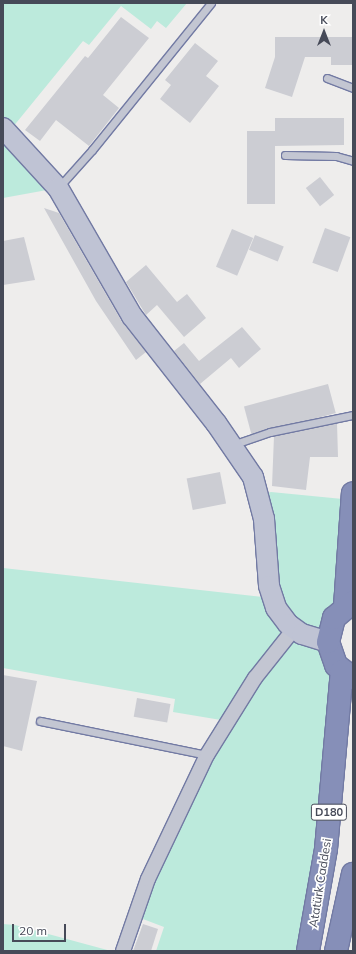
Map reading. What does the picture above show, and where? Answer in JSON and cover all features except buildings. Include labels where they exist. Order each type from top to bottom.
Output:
[{"type":"highway","name":"Atatürk Caddesi","points":[[308,951],[326,849],[347,675],[332,658],[328,642],[330,625],[349,604],[353,493]]},
{"type":"highway","points":[[336,951],[353,874]]},
{"type":"street","points":[[3,128],[58,188],[132,316],[232,445],[253,477],[259,496],[272,598],[281,616],[294,629],[302,634],[328,642]]},
{"type":"street","points":[[123,951],[148,878],[207,755],[255,678],[294,629]]},
{"type":"lane","points":[[58,188],[92,150],[211,3]]},
{"type":"lane","points":[[327,78],[353,88]]},
{"type":"lane","points":[[285,155],[336,156],[353,161]]},
{"type":"lane","points":[[232,445],[270,432],[353,415]]},
{"type":"lane","points":[[40,721],[207,755]]},
{"type":"green space","points":[[3,3],[187,3],[166,28],[157,21],[151,29],[121,6],[89,45],[83,41],[8,133],[58,188],[3,198]]},
{"type":"green space","points":[[271,492],[353,500],[339,612],[308,951],[156,951],[164,927],[135,916],[227,721],[173,712],[175,699],[3,668],[3,568],[271,598],[259,496]]},
{"type":"green space","points":[[3,924],[15,925],[111,951],[3,951]]}]
